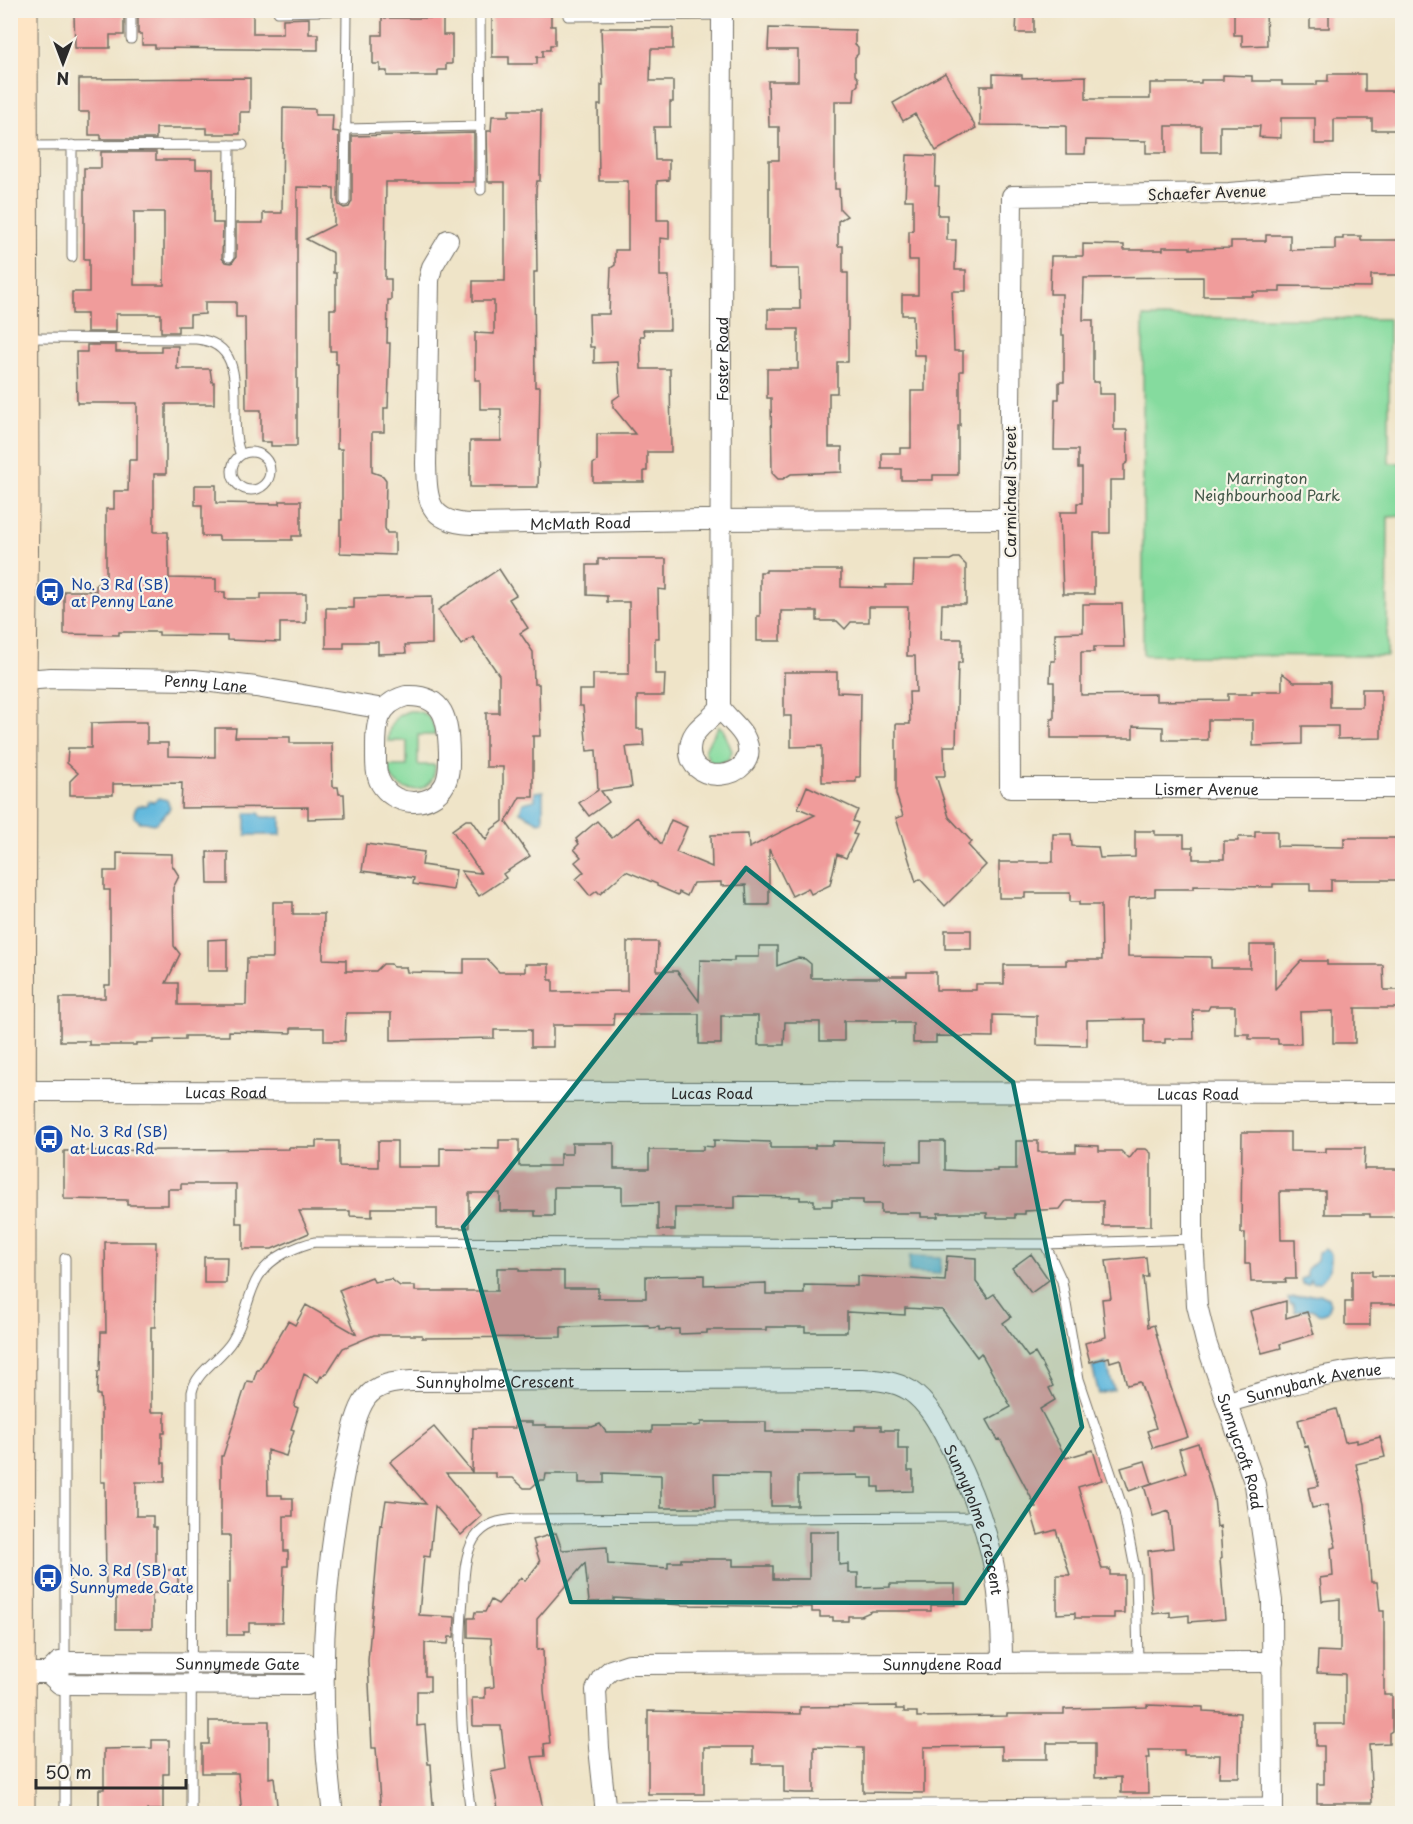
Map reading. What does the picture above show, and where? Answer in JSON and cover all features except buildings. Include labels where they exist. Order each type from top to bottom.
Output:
[{"type":"main road","points":[[21,1814],[22,1091],[17,980],[17,681],[24,338],[21,289],[23,146],[20,71],[24,10]]},
{"type":"street","name":"Foster Road","points":[[720,707],[722,13]]},
{"type":"street","name":"Schaefer Avenue","points":[[1012,196],[1228,193],[1327,185],[1402,185]]},
{"type":"street","name":"Carmichael Street","points":[[1010,788],[1009,519],[1012,196]]},
{"type":"street","name":"McMath Road","points":[[448,240],[432,267],[429,280],[427,487],[431,506],[438,515],[452,523],[1009,519]]},
{"type":"street","name":"Penny Lane","points":[[17,681],[51,678],[194,680],[256,687],[384,710]]},
{"type":"street","points":[[420,697],[432,701],[445,716],[448,728],[448,776],[442,788],[425,800],[412,803],[399,800],[388,793],[380,783],[376,770],[376,729],[384,710],[400,698],[420,697]]},
{"type":"street","name":"Lismer Avenue","points":[[1010,788],[1402,788]]},
{"type":"street","name":"Lucas Road","points":[[22,1091],[1402,1093]]},
{"type":"street","name":"Sunnycroft Road","points":[[1193,1092],[1193,1239],[1199,1315],[1255,1485],[1272,1601],[1273,1808]]},
{"type":"street","name":"Sunnybank Avenue","points":[[1228,1402],[1328,1374],[1402,1367]]},
{"type":"street","name":"Sunnyholme Crescent","points":[[333,1814],[327,1753],[324,1675],[329,1574],[343,1480],[361,1407],[366,1398],[381,1386],[412,1381],[861,1379],[912,1385],[934,1416],[981,1513],[997,1577],[1001,1611],[1002,1662]]},
{"type":"street","points":[[48,1673],[58,1662],[65,1662]]},
{"type":"street","name":"Sunnymede Gate","points":[[65,1662],[306,1663],[324,1675],[307,1685],[65,1684]]},
{"type":"street","name":"Sunnydene Road","points":[[605,1810],[596,1694],[606,1664],[647,1662],[1273,1662]]},
{"type":"street","points":[[21,1673],[48,1673],[60,1684],[65,1684]]},
{"type":"lane","points":[[131,10],[131,39]]},
{"type":"lane","points":[[278,12],[367,10]]},
{"type":"lane","points":[[480,10],[481,190]]},
{"type":"lane","points":[[345,201],[347,11]]},
{"type":"lane","points":[[568,16],[722,13]]},
{"type":"lane","points":[[345,129],[481,126]]},
{"type":"lane","points":[[72,145],[72,257]]},
{"type":"lane","points":[[229,257],[230,145]]},
{"type":"lane","points":[[23,146],[243,145]]},
{"type":"lane","points":[[24,338],[196,339],[214,344],[229,359],[234,370],[235,434],[241,455]]},
{"type":"lane","points":[[255,453],[263,456],[268,463],[270,476],[261,488],[246,490],[236,483],[232,467],[241,455],[255,453]]},
{"type":"lane","points":[[191,1814],[192,1401],[194,1385],[232,1341],[261,1270],[289,1251],[315,1242],[1045,1244],[1193,1239]]},
{"type":"lane","points":[[1045,1244],[1062,1281],[1079,1379],[1124,1512],[1136,1574],[1138,1661]]},
{"type":"lane","points":[[65,1258],[65,1814]]},
{"type":"lane","points":[[471,1814],[460,1720],[460,1635],[468,1554],[474,1540],[488,1526],[501,1520],[518,1519],[967,1517],[981,1513]]},
{"type":"lane","points":[[605,1810],[1273,1808]]},
{"type":"highlighted area","points":[[746,868],[1013,1082],[1082,1427],[965,1603],[571,1602],[463,1227]]},
{"type":"green space","name":"Marrington Neighbourhood Park","points":[[1143,317],[1389,319],[1389,463],[1402,463],[1402,516],[1388,517],[1387,656],[1143,655]]},
{"type":"green space","points":[[409,711],[428,716],[433,724],[435,735],[418,735],[418,765],[435,765],[429,784],[413,790],[397,784],[388,766],[407,766],[407,741],[388,741],[389,730],[393,722]]},
{"type":"green space","points":[[719,726],[723,729],[732,751],[729,759],[718,764],[710,762],[705,751]]},
{"type":"water","points":[[543,791],[543,821],[539,822],[520,812],[523,803],[535,800],[535,792]]},
{"type":"water","points":[[159,798],[167,800],[170,807],[157,822],[153,824],[140,822],[134,817],[137,806],[146,805],[149,801],[153,802]]},
{"type":"water","points":[[246,813],[259,813],[262,817],[281,817],[281,835],[246,835]]},
{"type":"water","points":[[1325,1249],[1331,1254],[1329,1270],[1320,1282],[1312,1283],[1310,1279],[1308,1284],[1302,1284],[1301,1279],[1307,1276],[1307,1269],[1317,1260],[1318,1252]]},
{"type":"water","points":[[910,1256],[941,1257],[940,1274],[909,1272]]},
{"type":"water","points":[[1320,1294],[1328,1298],[1330,1303],[1327,1312],[1321,1314],[1311,1309],[1295,1312],[1288,1298]]},
{"type":"water","points":[[1106,1362],[1114,1390],[1099,1394],[1092,1366]]},
{"type":"place","name":"No. 3 Rd (SB) at Penny Lane","points":[[50,592]]},
{"type":"place","name":"No. 3 Rd (SB) at Lucas Rd","points":[[49,1139]]},
{"type":"place","name":"No. 3 Rd (SB) at Sunnymede Gate","points":[[48,1578]]}]
